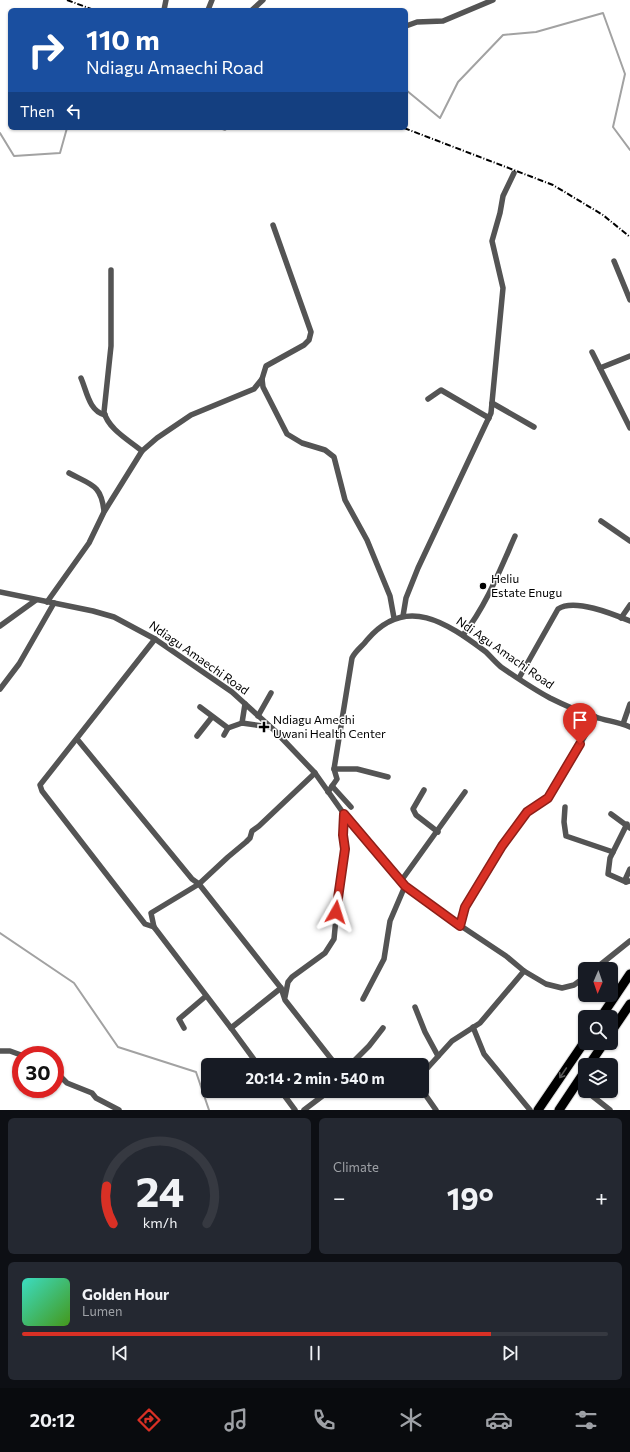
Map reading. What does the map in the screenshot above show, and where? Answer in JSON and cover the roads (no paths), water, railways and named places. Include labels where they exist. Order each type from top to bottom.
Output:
[{"type":"highway","points":[[606,1010],[630,974]]},
{"type":"highway","points":[[618,1022],[630,1004]]},
{"type":"highway","points":[[538,1110],[579,1050]]},
{"type":"highway","points":[[558,1110],[577,1083]]},
{"type":"street","points":[[408,25],[417,22],[443,21],[493,0]]},
{"type":"street","points":[[403,616],[406,598],[418,568],[489,418],[492,403],[502,288],[492,242],[503,196],[514,173]]},
{"type":"street","points":[[47,602],[89,543],[104,512],[142,451],[156,438],[191,415],[254,389],[262,379],[266,366],[304,345],[309,340],[311,332],[273,224]]},
{"type":"street","points":[[614,261],[630,300]]},
{"type":"street","points":[[111,270],[111,346],[104,403],[105,415],[113,426],[142,451]]},
{"type":"street","points":[[592,352],[630,428]]},
{"type":"street","points":[[600,368],[630,356]]},
{"type":"street","points":[[81,378],[92,406],[99,414],[105,415]]},
{"type":"street","points":[[262,379],[265,392],[287,434],[302,442],[325,450],[334,457],[345,500],[367,540],[390,596],[394,618]]},
{"type":"street","points":[[254,389],[265,392]]},
{"type":"street","points":[[428,398],[441,390],[489,418]]},
{"type":"street","points":[[492,403],[534,427]]},
{"type":"street","points":[[69,473],[98,489],[104,512]]},
{"type":"street","points":[[600,521],[630,541]]},
{"type":"street","points":[[462,635],[473,622],[491,589],[515,536]]},
{"type":"street","name":"Ndiagu Amaechi Road","points":[[0,592],[114,617],[155,639],[232,692],[274,730],[315,772],[344,814],[405,886],[460,926],[506,956],[524,971],[546,984],[562,988],[574,985],[578,982]]},
{"type":"street","points":[[0,626],[36,600]]},
{"type":"street","points":[[0,689],[19,664],[54,603]]},
{"type":"street","points":[[519,678],[558,609],[562,606],[578,605],[630,621]]},
{"type":"street","points":[[621,618],[630,605]]},
{"type":"street","name":"Ndi Agu Amachi Road","points":[[328,792],[337,779],[334,769],[352,658],[357,649],[366,642],[376,630],[394,618],[403,616],[417,616],[447,626],[462,635],[500,666],[550,698],[596,717],[630,727]]},
{"type":"street","points":[[154,928],[145,924],[51,803],[40,785],[155,639]]},
{"type":"street","points":[[258,716],[271,693]]},
{"type":"street","points":[[242,723],[245,704]]},
{"type":"street","points":[[623,724],[630,704]]},
{"type":"street","points":[[200,707],[228,728]]},
{"type":"street","points":[[197,736],[212,717]]},
{"type":"street","points":[[460,926],[465,907],[502,846],[527,812],[548,798],[596,717]]},
{"type":"street","points":[[224,736],[228,728],[242,723],[263,725],[274,730]]},
{"type":"street","points":[[77,739],[137,814],[192,879],[199,884],[281,988],[285,1000],[331,1058]]},
{"type":"street","points":[[334,769],[357,769],[388,777]]},
{"type":"street","points":[[253,1058],[154,928],[151,913],[199,884],[246,842],[250,838],[252,831],[315,772]]},
{"type":"street","points":[[332,786],[351,807]]},
{"type":"street","points":[[424,790],[413,809],[416,815],[438,832]]},
{"type":"street","points":[[401,881],[466,792]]},
{"type":"street","points":[[565,808],[564,822],[566,836],[613,852]]},
{"type":"street","points":[[285,1000],[288,982],[292,977],[325,953],[334,938],[338,897],[345,854],[343,835],[344,814]]},
{"type":"street","points":[[612,814],[628,826],[610,858],[608,874],[628,882],[630,870]]},
{"type":"street","points":[[363,999],[384,959],[390,921],[405,886]]},
{"type":"street","points":[[603,962],[630,940]]},
{"type":"street","points":[[429,1066],[452,1041],[480,1023],[524,971]]},
{"type":"street","points":[[231,1028],[281,988]]},
{"type":"street","points":[[184,1028],[179,1019],[206,996]]},
{"type":"street","points":[[415,1007],[424,1032],[438,1056]]},
{"type":"street","points":[[473,1027],[484,1054],[530,1110]]},
{"type":"street","points":[[357,1058],[369,1046],[383,1028]]},
{"type":"street","points":[[0,1051],[12,1052]]},
{"type":"street","points":[[64,1080],[67,1083],[92,1093],[96,1098],[119,1110]]},
{"type":"street","points":[[286,1098],[295,1110]]},
{"type":"street","points":[[304,1110],[320,1098]]},
{"type":"street","points":[[428,1098],[436,1110]]},
{"type":"street","points":[[596,1098],[610,1110]]},
{"type":"waterway","points":[[408,92],[440,118],[458,82],[503,35],[536,32],[603,13],[625,74],[613,127],[630,150]]},
{"type":"waterway","points":[[0,133],[14,156],[60,153],[66,130]]},
{"type":"waterway","points":[[0,933],[74,983],[118,1047],[196,1072],[209,1110]]},
{"type":"railway","points":[[67,0],[89,8]]},
{"type":"railway","points":[[408,130],[553,185],[603,215],[630,237]]},
{"type":"place","name":"Heliu Estate Enugu","points":[[483,586]]},
{"type":"place","name":"Ndiagu Amechi Uwani Health Center","points":[[264,727]]}]
